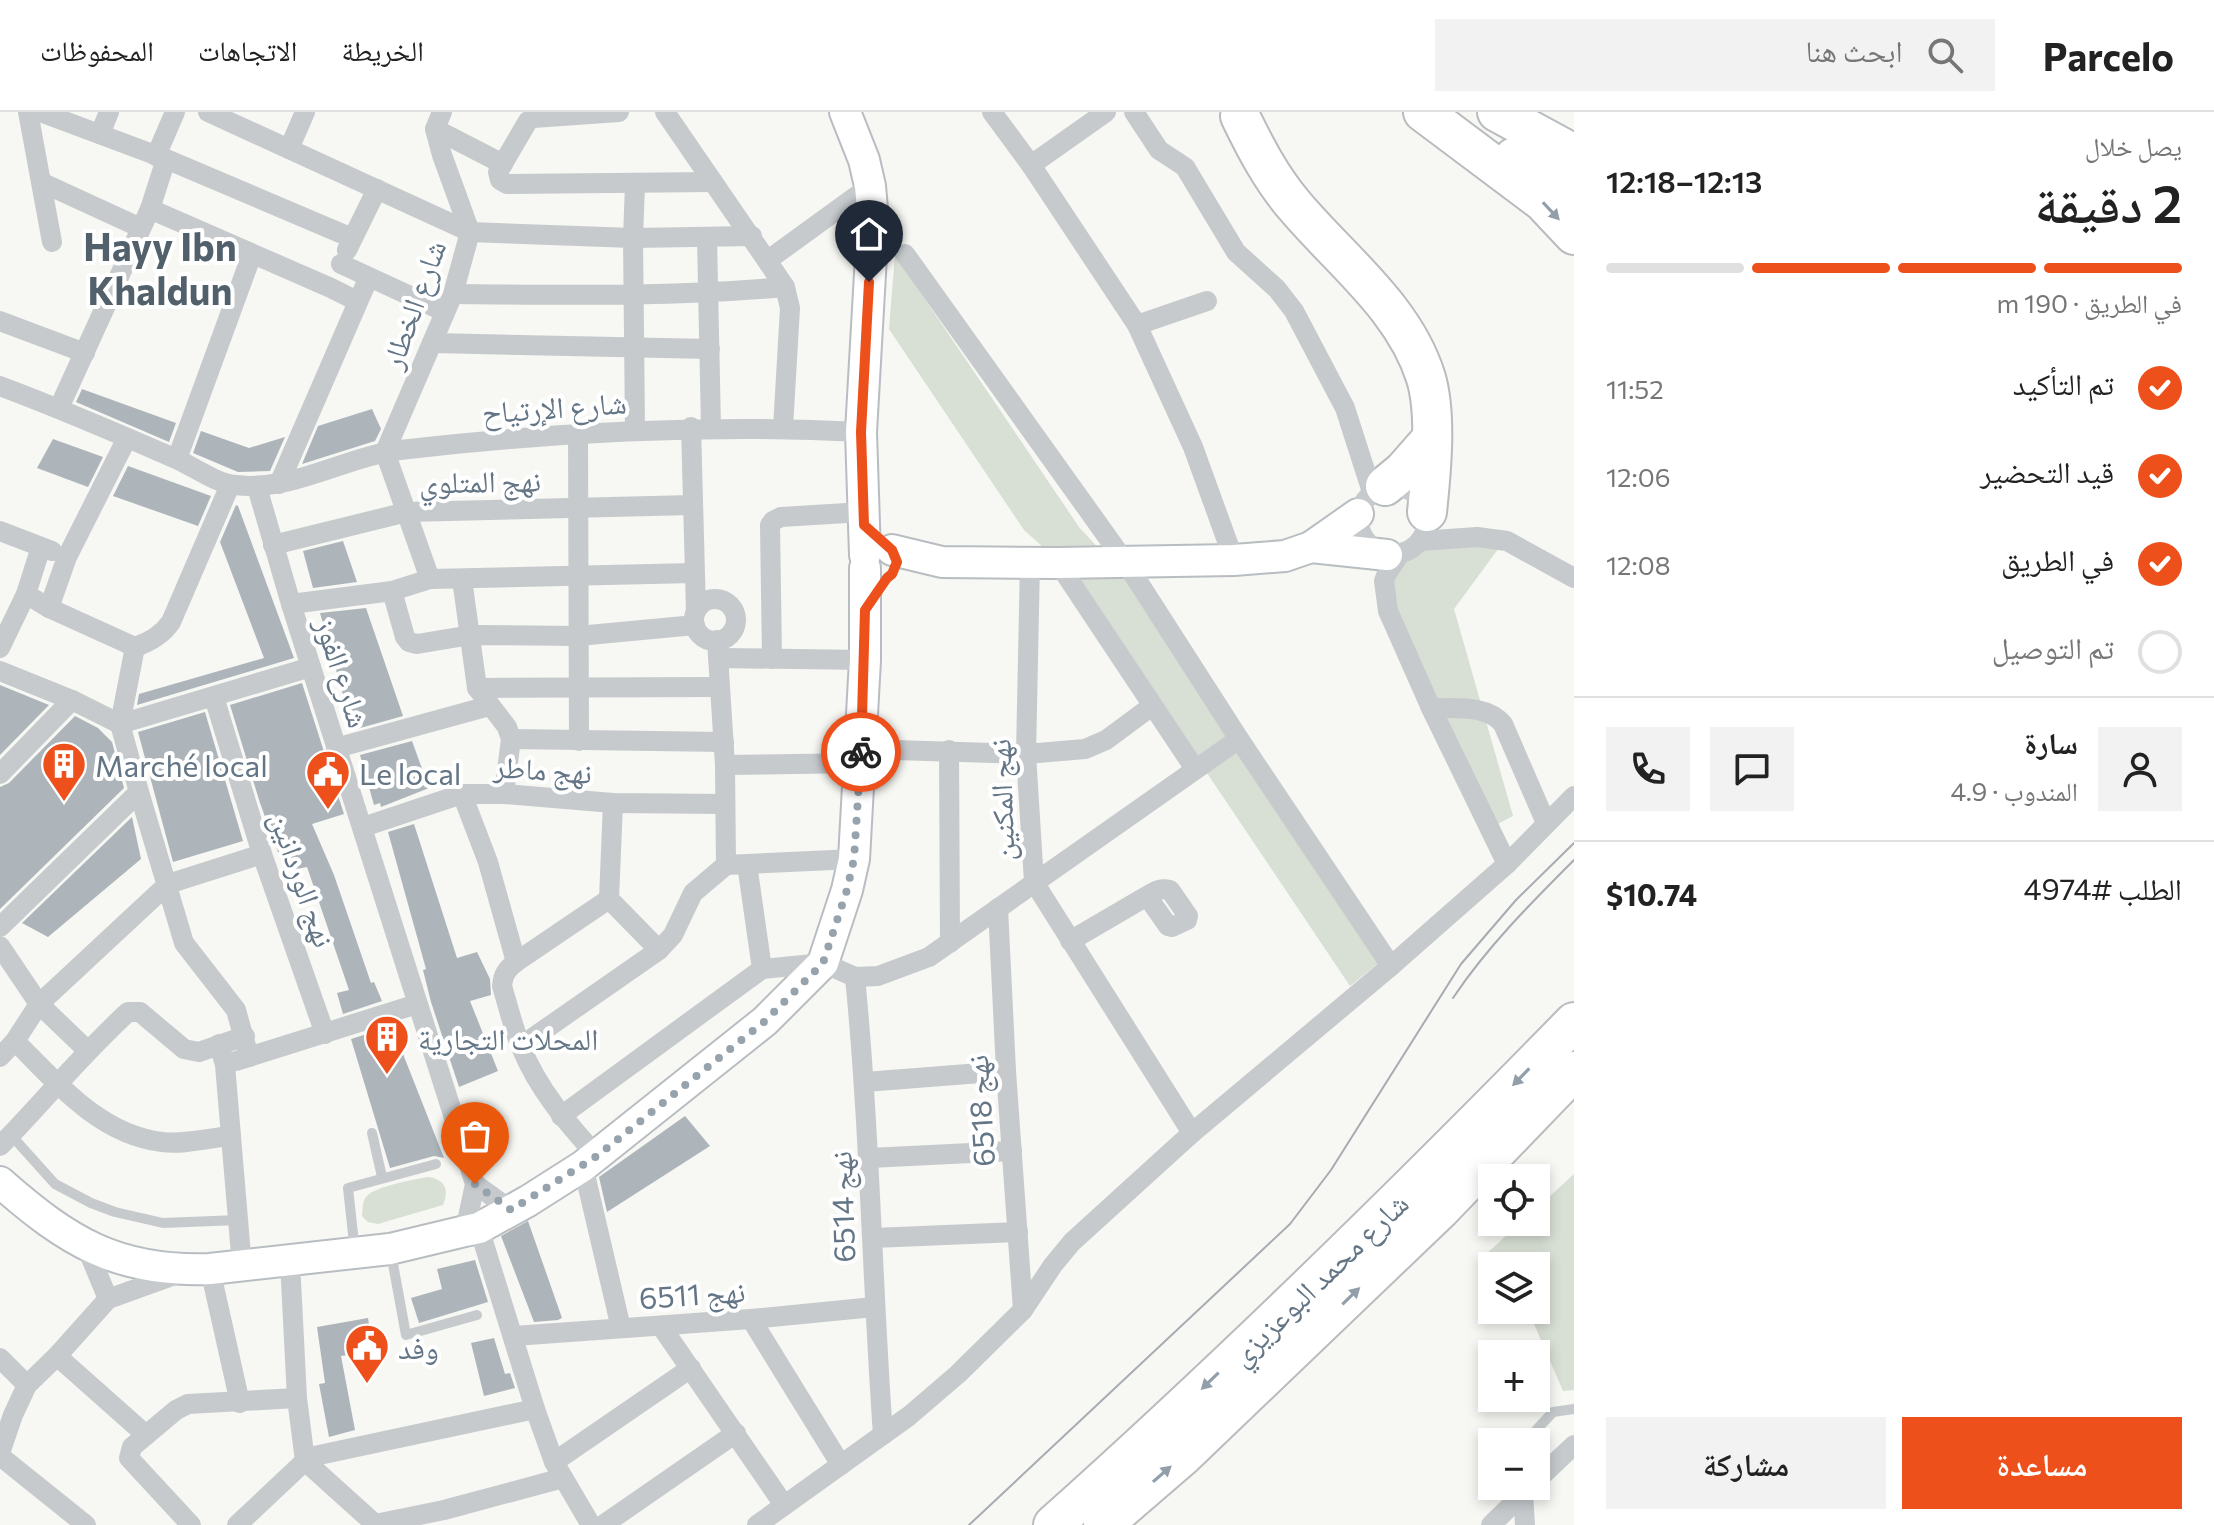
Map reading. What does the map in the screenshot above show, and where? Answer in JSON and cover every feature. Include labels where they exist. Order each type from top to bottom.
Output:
[{"type":"highway","points":[[1424,112],[1574,188]]},
{"type":"highway","points":[[1424,112],[1543,202],[1574,235]]},
{"type":"highway","points":[[1497,112],[1574,154]]},
{"type":"highway","points":[[1239,113],[1259,154],[1292,203],[1390,309],[1415,348],[1427,382],[1432,438],[1423,527]]},
{"type":"highway","points":[[1372,498],[1403,471],[1432,438]]},
{"type":"highway","name":"شارع محمد البوعزيزي","points":[[1053,1525],[1159,1430],[1413,1186],[1574,1022]]},
{"type":"highway","name":"شارع محمد البوعزيزي","points":[[1103,1525],[1184,1455],[1430,1220],[1568,1078]]},
{"type":"street","points":[[28,112],[52,242]]},
{"type":"street","points":[[40,112],[161,158],[352,238]]},
{"type":"street","points":[[100,134],[109,112]]},
{"type":"street","points":[[59,408],[146,219],[175,112]]},
{"type":"street","points":[[208,112],[470,232],[633,238],[752,236]]},
{"type":"street","points":[[289,149],[305,112]]},
{"type":"street","points":[[503,164],[533,118],[619,112]]},
{"type":"street","points":[[0,1182],[32,1210],[86,1246],[134,1263],[199,1270],[390,1249],[472,1230],[511,1210],[590,1161],[765,1021],[823,963],[854,859],[861,756],[865,610],[881,562],[863,518],[861,432],[873,221],[864,160],[845,112]]},
{"type":"street","points":[[992,112],[1031,165],[1137,325],[1193,447],[1234,560]]},
{"type":"street","points":[[1031,165],[1106,112]]},
{"type":"street","points":[[1134,112],[1159,150],[1185,167],[1236,252],[1277,289],[1294,311],[1345,408],[1372,498],[1358,528],[1374,550],[1394,554]]},
{"type":"street","points":[[669,114],[785,287],[790,308],[783,428]]},
{"type":"street","name":"شارع الخطار","points":[[438,120],[503,164],[498,176],[507,184],[635,184]]},
{"type":"street","name":"شارع الخطار","points":[[385,452],[449,303],[470,232],[442,155],[438,120]]},
{"type":"street","points":[[635,430],[635,184],[713,182]]},
{"type":"street","points":[[43,183],[252,254],[357,301]]},
{"type":"street","points":[[768,260],[870,186]]},
{"type":"street","points":[[331,288],[377,189]]},
{"type":"street","points":[[707,238],[710,349],[692,505],[696,618],[701,635],[718,649],[772,659],[865,660]]},
{"type":"street","points":[[177,459],[252,254]]},
{"type":"street","points":[[905,254],[1126,563],[1391,966]]},
{"type":"street","points":[[341,264],[368,279],[449,303],[710,294],[785,287]]},
{"type":"street","points":[[279,484],[368,279]]},
{"type":"street","points":[[1137,325],[1207,301]]},
{"type":"street","points":[[0,321],[85,353]]},
{"type":"street","points":[[432,343],[710,349]]},
{"type":"street","points":[[0,386],[59,408],[230,485],[257,487]]},
{"type":"street","name":"شارع الإرتياح","points":[[257,487],[279,484],[385,452],[578,432],[783,428],[861,432]]},
{"type":"street","points":[[578,432],[579,741]]},
{"type":"street","points":[[49,608],[67,557],[127,438]]},
{"type":"street","points":[[385,452],[430,579]]},
{"type":"street","points":[[26,594],[49,608],[135,647],[149,642],[171,622],[230,485]]},
{"type":"street","points":[[881,562],[1126,563],[1285,556],[1311,547],[1372,498],[1398,486],[1411,491],[1421,500],[1423,527],[1413,548],[1394,554],[1311,547]]},
{"type":"street","name":"شارع الفوز","points":[[257,487],[336,748],[475,1184],[472,1230]]},
{"type":"street","name":"نهج المتلوي","points":[[273,545],[407,512],[692,505]]},
{"type":"street","points":[[772,659],[770,525],[781,517],[863,518]]},
{"type":"street","points":[[1423,527],[1507,541],[1574,578]]},
{"type":"street","points":[[0,531],[67,557]]},
{"type":"street","points":[[0,648],[26,594],[41,547]]},
{"type":"street","points":[[1394,554],[1384,589],[1388,611],[1507,864]]},
{"type":"street","points":[[1044,563],[1152,706],[1195,769]]},
{"type":"street","name":"نهج المكنين","points":[[1044,563],[1026,754],[1034,882],[1192,1133]]},
{"type":"street","points":[[291,604],[392,591],[430,579],[694,573]]},
{"type":"street","points":[[462,579],[477,688],[507,727],[511,739],[504,794]]},
{"type":"street","points":[[392,591],[405,637],[417,644],[471,635],[578,636],[696,618]]},
{"type":"street","points":[[696,618],[700,605],[713,599],[727,603],[735,614],[734,628],[718,649],[725,804],[762,969]]},
{"type":"street","points":[[135,647],[120,724],[184,943],[236,1010],[249,1057]]},
{"type":"street","points":[[0,671],[72,700],[120,724],[311,667]]},
{"type":"street","points":[[477,688],[720,687]]},
{"type":"street","name":"نهج الوردانين","points":[[214,697],[262,854],[325,1034]]},
{"type":"street","points":[[0,774],[72,700]]},
{"type":"street","points":[[336,748],[489,706]]},
{"type":"street","points":[[725,765],[949,750],[1026,754],[1091,747],[1106,740],[1152,706]]},
{"type":"street","points":[[1431,708],[1487,711],[1499,719],[1546,823]]},
{"type":"street","points":[[511,739],[724,742]]},
{"type":"street","points":[[561,1116],[762,969],[823,963],[855,977],[878,976],[916,964],[1239,739]]},
{"type":"street","points":[[949,750],[950,943]]},
{"type":"street","points":[[0,927],[139,792]]},
{"type":"street","points":[[462,794],[488,862],[516,962]]},
{"type":"street","name":"نهج ماطر","points":[[363,827],[462,794],[504,794],[613,803],[725,804]]},
{"type":"street","points":[[757,1525],[883,1435],[958,1374],[1023,1310],[1072,1242],[1192,1133],[1507,864],[1574,796]]},
{"type":"street","points":[[613,803],[609,899],[659,950]]},
{"type":"street","points":[[231,1136],[164,1143],[134,1136],[106,1124],[60,1085],[6,1047],[39,1004],[168,884],[262,854]]},
{"type":"street","points":[[521,1046],[659,950],[673,935],[693,893],[737,864],[854,859]]},
{"type":"street","points":[[1070,941],[1147,896]]},
{"type":"street","points":[[609,899],[507,969],[502,986],[521,1046],[538,1081],[590,1161],[621,1328]]},
{"type":"street","name":"نهج 6518","points":[[998,908],[1023,1310]]},
{"type":"street","points":[[0,946],[39,1004],[87,1050]]},
{"type":"street","name":"نهج 6514","points":[[855,977],[865,1082],[874,1307],[883,1435]]},
{"type":"street","points":[[225,1065],[417,1004]]},
{"type":"street","points":[[5,1141],[60,1085],[87,1050],[128,1012],[140,1012],[184,1049],[199,1052],[245,1036]]},
{"type":"street","points":[[219,1044],[225,1065],[242,1267]]},
{"type":"street","points":[[865,1082],[1006,1071]]},
{"type":"street","points":[[869,1158],[1012,1151]]},
{"type":"street","points":[[475,1184],[511,1210]]},
{"type":"street","points":[[472,1230],[514,1336],[535,1409],[559,1470],[591,1525]]},
{"type":"street","points":[[873,1238],[1018,1232]]},
{"type":"street","points":[[86,1246],[108,1299]]},
{"type":"street","points":[[290,1262],[297,1398],[305,1460],[376,1525],[450,1518],[559,1470],[691,1368]]},
{"type":"street","points":[[0,1416],[108,1299],[199,1270]]},
{"type":"street","points":[[199,1270],[240,1403]]},
{"type":"street","name":"نهج 6511","points":[[514,1336],[874,1307]]},
{"type":"street","points":[[751,1319],[841,1465]]},
{"type":"street","points":[[661,1326],[784,1505]]},
{"type":"street","points":[[57,1356],[146,1435]]},
{"type":"street","points":[[0,1358],[23,1392]]},
{"type":"street","points":[[23,1392],[0,1454],[63,1518],[86,1525]]},
{"type":"street","points":[[191,1525],[129,1458],[132,1447],[182,1406],[297,1398]]},
{"type":"street","points":[[237,1525],[305,1460],[535,1409]]},
{"type":"street","points":[[603,1525],[736,1433]]},
{"type":"street","points":[[1550,1468],[1574,1445]]},
{"type":"street","points":[[1491,1525],[1517,1500]]},
{"type":"street","points":[[1525,1525],[1528,1500]]},
{"type":"lane","points":[[372,1133],[382,1177]]},
{"type":"lane","points":[[5,1141],[55,1184],[115,1212],[163,1223],[238,1220]]},
{"type":"lane","points":[[355,1254],[348,1188],[436,1164]]},
{"type":"lane","points":[[390,1249],[406,1335],[477,1315]]},
{"type":"lane","points":[[1538,1428],[1553,1412],[1574,1409]]},
{"type":"shaded area","points":[[895,255],[1079,527],[1123,575],[1380,962],[1350,986],[1074,575],[1024,530],[889,329]]},
{"type":"shaded area","points":[[1432,543],[1501,545],[1454,609],[1513,816],[1492,827],[1385,610],[1390,570],[1408,553]]},
{"type":"shaded area","points":[[1574,1174],[1574,1390],[1563,1391],[1550,1361],[1550,1340],[1541,1340],[1534,1324],[1550,1324],[1550,1252],[1488,1252],[1506,1236],[1550,1236],[1550,1196]]},
{"type":"shaded area","points":[[428,1177],[444,1186],[446,1194],[443,1205],[378,1224],[368,1222],[362,1216],[364,1201],[371,1193]]},
{"type":"building","points":[[82,389],[176,423],[169,442],[76,402]]},
{"type":"building","points":[[372,409],[381,429],[375,441],[302,464],[318,426]]},
{"type":"building","points":[[201,431],[249,448],[285,437],[270,471],[238,472],[193,453]]},
{"type":"building","points":[[53,439],[103,457],[88,487],[37,468]]},
{"type":"building","points":[[128,466],[211,496],[198,526],[113,496]]},
{"type":"building","points":[[236,505],[294,658],[137,705],[139,694],[264,658],[220,542]]},
{"type":"building","points":[[343,541],[357,582],[313,588],[303,551]]},
{"type":"building","points":[[366,608],[403,716],[353,730],[320,613]]},
{"type":"building","points":[[302,683],[344,814],[312,824],[334,875],[371,983],[374,982],[382,1001],[343,1014],[337,993],[349,990],[307,867],[285,871],[230,705]]},
{"type":"building","points":[[0,685],[49,705],[0,755]]},
{"type":"building","points":[[205,712],[243,841],[173,862],[138,732]]},
{"type":"building","points":[[75,716],[98,728],[112,742],[124,788],[0,909],[0,787],[9,783]]},
{"type":"building","points":[[412,741],[429,788],[381,807],[380,803],[374,805],[360,755]]},
{"type":"building","points":[[132,817],[141,859],[48,937],[22,923]]},
{"type":"building","points":[[414,824],[457,958],[477,952],[490,979],[491,995],[470,1001],[498,1071],[459,1087],[431,1002],[423,970],[426,969],[388,832]]},
{"type":"building","name":"المحلات التجارية","points":[[392,1026],[444,1158],[434,1156],[390,1168],[351,1039]]},
{"type":"building","points":[[685,1116],[710,1146],[607,1212],[599,1177]]},
{"type":"building","points":[[528,1221],[562,1318],[558,1320],[534,1322],[501,1236]]},
{"type":"building","points":[[475,1260],[488,1302],[419,1323],[411,1298],[442,1289],[437,1269]]},
{"type":"building","points":[[368,1318],[373,1351],[341,1356],[355,1430],[329,1437],[319,1384],[325,1383],[317,1327]]},
{"type":"building","points":[[494,1338],[505,1374],[510,1373],[515,1388],[484,1396],[471,1343]]},
{"type":"tram line","points":[[969,1525],[1290,1224],[1331,1170],[1461,964],[1516,900],[1574,843]]},
{"type":"tram line","points":[[1453,998],[1495,943],[1574,860]]},
{"type":"way so far","points":[[475,1184],[511,1210],[528,1201],[620,1138],[765,1021],[823,963],[854,859],[861,752]]},
{"type":"place","name":"Marché local","points":[[64,803]]},
{"type":"place","name":"Le local","points":[[328,811]]},
{"type":"place","name":"المحلات التجارية","points":[[387,1076]]},
{"type":"place","name":"وفد","points":[[367,1385]]},
{"type":"district","name":"Hayy Ibn Khaldun","points":[[160,267]]},
{"type":"route","points":[[861,752],[865,610],[892,574],[897,562],[892,550],[864,525],[861,432],[869,282]]}]
